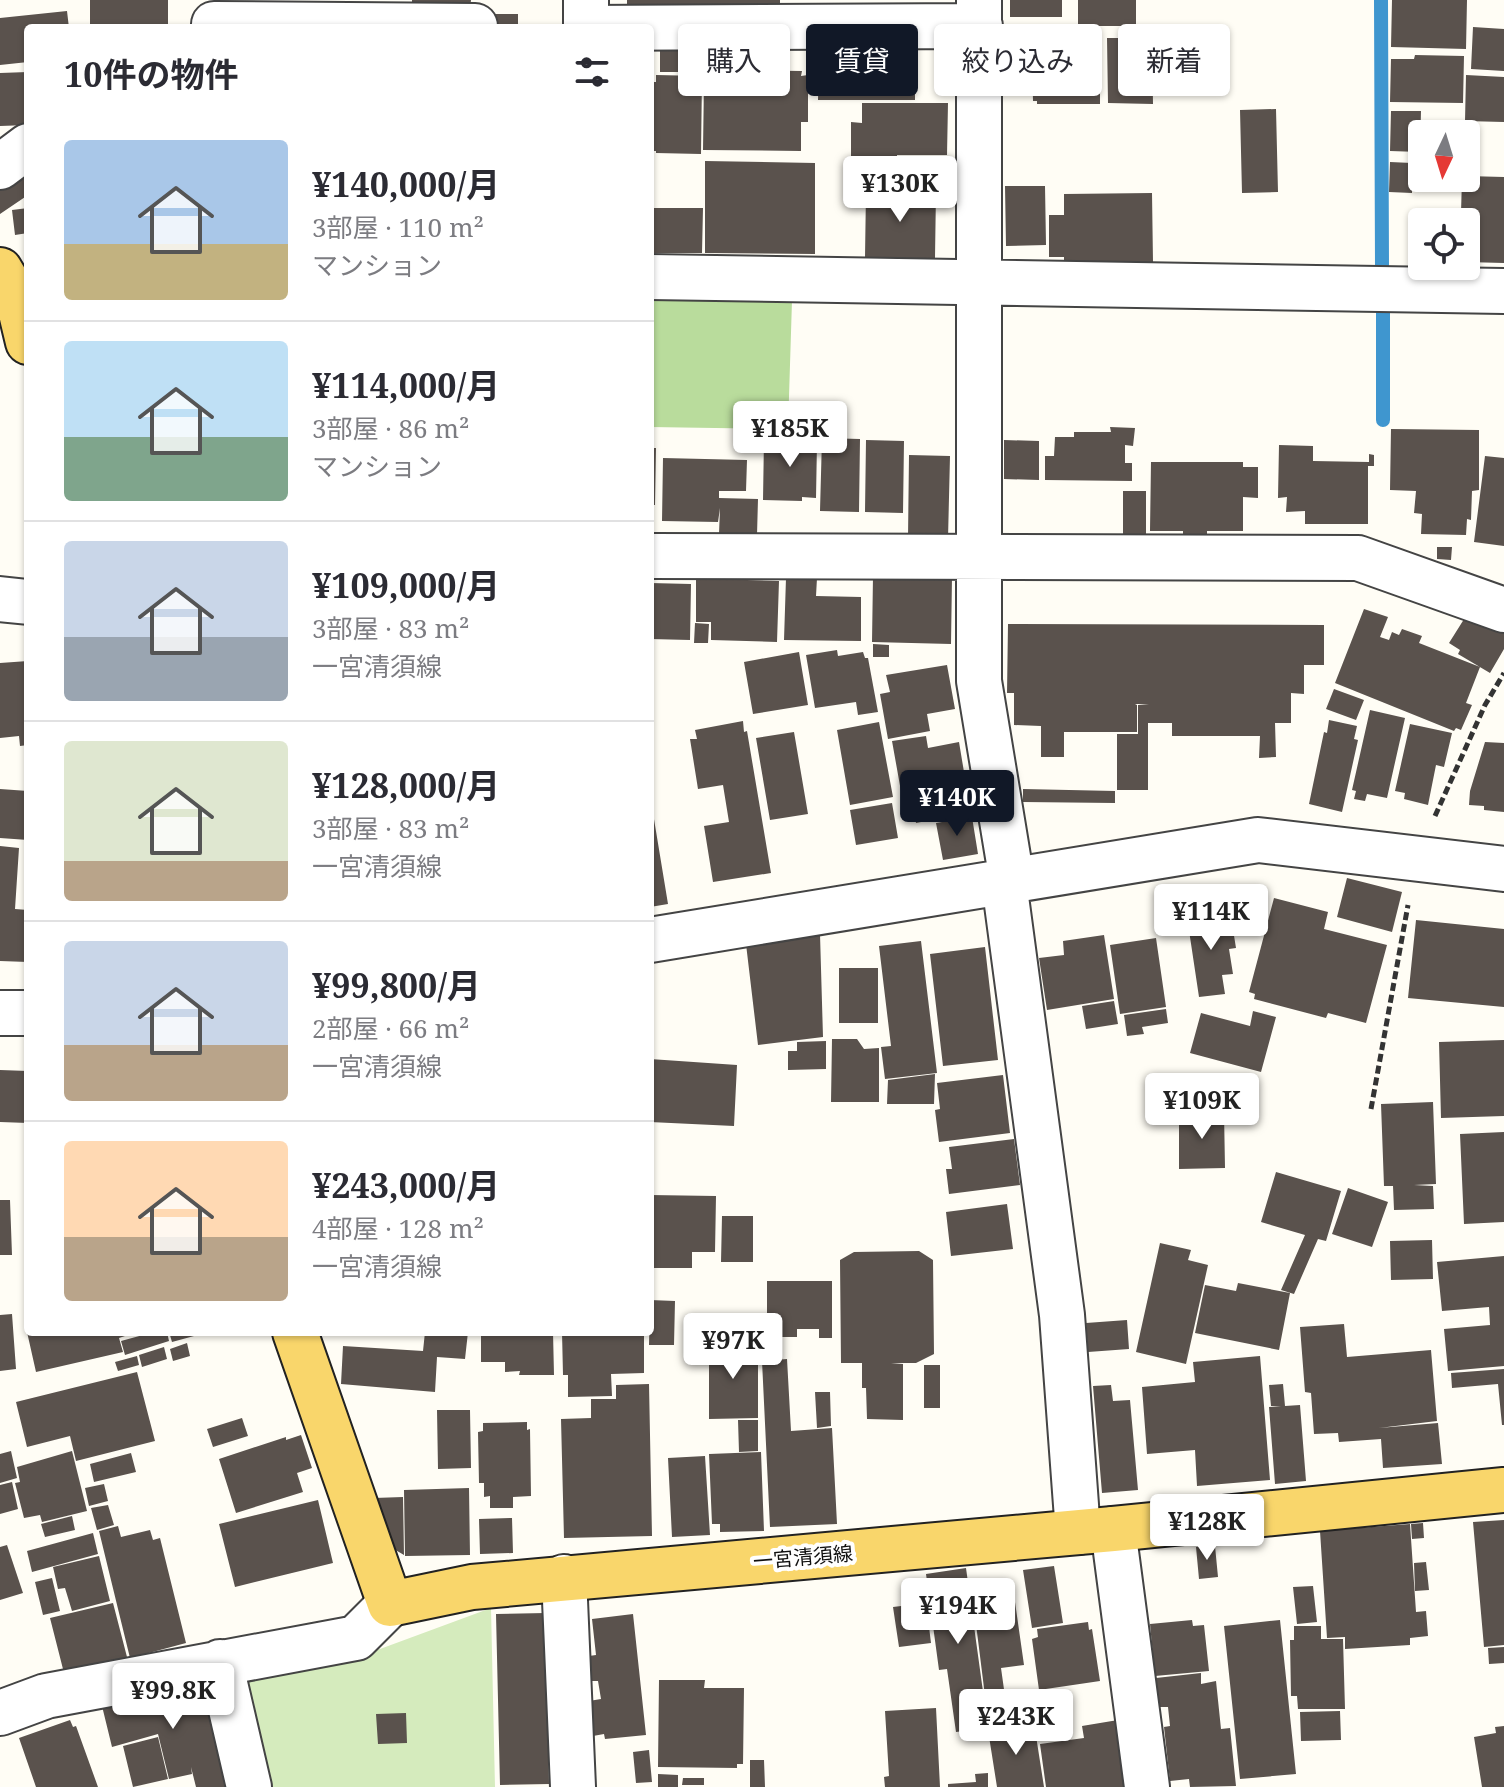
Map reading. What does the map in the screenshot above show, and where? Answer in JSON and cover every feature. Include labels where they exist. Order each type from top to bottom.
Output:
[{"type":"main road","points":[[296,1336],[390,1604]]},
{"type":"main road","name":"一宮清須線","points":[[390,1604],[472,1587],[564,1577],[1096,1531],[1504,1490]]},
{"type":"street","points":[[586,0],[586,24]]},
{"type":"street","points":[[654,25],[980,13],[979,681],[1008,881],[1062,1315],[1096,1531],[1147,1787]]},
{"type":"street","points":[[213,17],[417,24]]},
{"type":"street","points":[[0,167],[24,149]]},
{"type":"street","points":[[654,277],[1504,291]]},
{"type":"street","points":[[654,556],[1358,558],[1504,610]]},
{"type":"street","points":[[0,599],[24,602]]},
{"type":"street","points":[[654,939],[1258,840],[1504,869]]},
{"type":"street","points":[[0,1013],[24,1013]]},
{"type":"street","points":[[564,1577],[573,1787]]},
{"type":"street","points":[[0,1713],[46,1696],[356,1638],[390,1604]]},
{"type":"street","points":[[220,1662],[249,1787]]},
{"type":"path","points":[[1371,1109],[1416,859],[1485,705],[1504,673]]},
{"type":"green space","points":[[654,299],[792,300],[788,429],[654,427]]},
{"type":"green space","points":[[491,1608],[495,1787],[267,1787],[244,1691],[254,1671],[380,1649]]},
{"type":"building","points":[[90,0],[168,0],[168,24],[90,24]]},
{"type":"building","points":[[412,0],[471,0],[470,9],[412,8]]},
{"type":"building","points":[[627,0],[780,0],[780,12],[627,11]]},
{"type":"building","points":[[1010,0],[1062,0],[1062,17],[1010,17]]},
{"type":"building","points":[[1078,0],[1136,0],[1136,24],[1078,24]]},
{"type":"building","points":[[1392,0],[1467,0],[1466,49],[1391,47]]},
{"type":"building","points":[[67,11],[69,24],[24,24],[24,62],[0,65],[0,18]]},
{"type":"building","points":[[486,14],[518,14],[518,24],[485,24]]},
{"type":"building","points":[[1473,27],[1504,29],[1504,71],[1471,69]]},
{"type":"building","points":[[1107,38],[1118,38],[1118,96],[1153,96],[1153,104],[1108,103]]},
{"type":"building","points":[[660,45],[678,45],[678,72],[660,72]]},
{"type":"building","points":[[1415,55],[1464,56],[1463,103],[1390,102],[1391,59],[1414,59]]},
{"type":"building","points":[[790,71],[802,71],[801,76],[806,75],[808,122],[801,122],[801,151],[703,150],[704,96],[790,96]]},
{"type":"building","points":[[24,72],[24,125],[0,126],[0,73]]},
{"type":"building","points":[[656,75],[678,75],[678,96],[702,96],[701,154],[654,151]]},
{"type":"building","points":[[1466,75],[1504,77],[1504,122],[1465,120]]},
{"type":"building","points":[[818,96],[915,96],[915,100],[818,100]]},
{"type":"building","points":[[1033,96],[1100,96],[1100,104],[1037,104]]},
{"type":"building","points":[[862,103],[948,103],[947,155],[897,155],[897,185],[857,185],[858,157],[851,157],[851,122],[862,123]]},
{"type":"building","points":[[1276,109],[1278,192],[1242,193],[1240,110]]},
{"type":"building","points":[[1391,111],[1421,111],[1421,120],[1408,120],[1408,152],[1390,151]]},
{"type":"building","points":[[705,161],[815,163],[815,254],[705,253]]},
{"type":"building","points":[[1390,162],[1408,163],[1408,192],[1412,193],[1389,192]]},
{"type":"building","points":[[24,166],[24,198],[0,214],[0,179]]},
{"type":"building","points":[[1480,176],[1504,177],[1504,263],[1480,262],[1480,208],[1461,208],[1462,192],[1480,192]]},
{"type":"building","points":[[1005,186],[1045,186],[1046,245],[1006,246]]},
{"type":"building","points":[[866,191],[936,191],[935,258],[865,258]]},
{"type":"building","points":[[1152,193],[1153,262],[1064,262],[1064,257],[1049,257],[1049,215],[1064,215],[1064,194]]},
{"type":"building","points":[[24,208],[24,234],[15,235],[12,210]]},
{"type":"building","points":[[654,208],[703,208],[702,253],[654,253]]},
{"type":"building","points":[[1110,427],[1135,428],[1133,446],[1125,445],[1125,463],[1132,463],[1132,481],[1045,480],[1045,456],[1054,456],[1055,437],[1074,437],[1074,432],[1111,432]]},
{"type":"building","points":[[1391,429],[1479,430],[1479,490],[1472,491],[1471,520],[1467,519],[1466,535],[1421,534],[1422,514],[1414,513],[1416,491],[1390,490]]},
{"type":"building","points":[[764,438],[813,439],[817,442],[816,498],[802,497],[802,501],[763,500]]},
{"type":"building","points":[[822,438],[860,439],[859,512],[820,511]]},
{"type":"building","points":[[866,440],[904,441],[903,513],[865,512]]},
{"type":"building","points":[[1004,440],[1039,441],[1039,480],[1004,479]]},
{"type":"building","points":[[1279,445],[1313,446],[1313,461],[1369,462],[1369,454],[1374,455],[1374,466],[1368,466],[1368,524],[1305,524],[1305,511],[1286,512],[1287,497],[1278,498]]},
{"type":"building","points":[[654,448],[656,448],[655,505]]},
{"type":"building","points":[[909,455],[950,456],[948,539],[908,538]]},
{"type":"building","points":[[1485,456],[1504,458],[1504,546],[1474,542]]},
{"type":"building","points":[[663,458],[747,460],[746,491],[719,491],[719,498],[758,499],[757,535],[719,534],[720,508],[718,522],[662,521]]},
{"type":"building","points":[[1151,462],[1243,462],[1243,467],[1258,467],[1258,498],[1243,497],[1243,531],[1207,531],[1207,539],[1183,539],[1183,531],[1150,531]]},
{"type":"building","points":[[1123,491],[1146,491],[1146,536],[1123,536]]},
{"type":"building","points":[[1437,547],[1452,547],[1451,560],[1437,559]]},
{"type":"building","points":[[727,575],[748,575],[747,580],[779,581],[777,642],[711,640],[711,622],[696,622],[696,579],[727,580]]},
{"type":"building","points":[[873,576],[952,577],[951,644],[872,642]]},
{"type":"building","points":[[786,578],[817,578],[816,596],[861,597],[861,641],[784,640]]},
{"type":"building","points":[[654,583],[691,584],[690,640],[654,639]]},
{"type":"building","points":[[1364,609],[1388,617],[1380,637],[1389,640],[1392,632],[1399,635],[1402,629],[1422,636],[1419,643],[1480,667],[1466,703],[1472,705],[1461,730],[1456,728],[1454,731],[1335,683]]},
{"type":"building","points":[[1466,616],[1478,618],[1504,633],[1504,649],[1490,673],[1458,654],[1460,650],[1449,643]]},
{"type":"building","points":[[695,623],[709,624],[708,643],[694,643]]},
{"type":"building","points":[[1008,624],[1324,625],[1324,665],[1304,665],[1304,694],[1291,693],[1291,723],[1275,723],[1276,757],[1259,758],[1260,736],[1172,736],[1172,723],[1148,723],[1148,790],[1117,790],[1117,734],[1138,734],[1138,705],[1149,704],[1135,704],[1137,732],[1064,732],[1064,757],[1041,757],[1041,726],[1014,725],[1014,693],[1007,693]]},
{"type":"building","points":[[873,644],[889,645],[889,657],[873,657]]},
{"type":"building","points":[[837,650],[838,656],[863,652],[868,658],[878,712],[858,715],[856,702],[815,708],[806,655]]},
{"type":"building","points":[[799,652],[808,705],[753,714],[744,662]]},
{"type":"building","points":[[24,661],[24,746],[20,746],[19,736],[0,738],[0,663]]},
{"type":"building","points":[[947,665],[955,709],[927,714],[930,731],[888,739],[880,694],[890,692],[886,675]]},
{"type":"building","points":[[1334,689],[1364,700],[1356,720],[1326,709]]},
{"type":"building","points":[[1370,710],[1405,718],[1387,798],[1367,794],[1365,801],[1354,799],[1356,791],[1352,790]]},
{"type":"building","points":[[1329,720],[1357,726],[1354,739],[1358,740],[1342,812],[1309,804]]},
{"type":"building","points":[[743,721],[771,873],[713,882],[704,826],[729,822],[723,785],[698,789],[690,739],[697,739],[695,730]]},
{"type":"building","points":[[879,722],[893,797],[850,805],[837,730]]},
{"type":"building","points":[[1410,724],[1452,733],[1444,767],[1436,765],[1428,805],[1404,799],[1405,793],[1395,791]]},
{"type":"building","points":[[794,732],[808,814],[770,820],[756,738]]},
{"type":"building","points":[[926,736],[928,748],[959,742],[970,808],[957,810],[957,815],[916,823],[913,806],[904,808],[892,741]]},
{"type":"building","points":[[1485,742],[1504,743],[1504,812],[1469,805],[1470,791]]},
{"type":"building","points":[[0,789],[24,791],[24,840],[0,838]]},
{"type":"building","points":[[1023,789],[1115,791],[1115,803],[1023,802]]},
{"type":"building","points":[[892,803],[898,838],[856,845],[850,810]]},
{"type":"building","points":[[972,817],[978,854],[943,860],[936,823]]},
{"type":"building","points":[[654,819],[668,904],[654,906]]},
{"type":"building","points":[[0,846],[19,848],[15,909],[24,910],[24,962],[0,961]]},
{"type":"building","points":[[1347,878],[1402,892],[1392,932],[1337,917]]},
{"type":"building","points":[[1274,898],[1328,912],[1324,929],[1387,945],[1366,1023],[1328,1013],[1326,1018],[1254,999],[1255,994],[1249,992]]},
{"type":"building","points":[[1208,913],[1209,921],[1231,917],[1236,948],[1229,949],[1233,974],[1222,975],[1225,994],[1199,997],[1187,917]]},
{"type":"building","points":[[1416,920],[1504,929],[1504,1007],[1408,998]]},
{"type":"building","points":[[820,934],[823,1037],[758,1045],[746,944]]},
{"type":"building","points":[[1104,935],[1114,999],[1047,1010],[1039,958],[1064,955],[1063,941]]},
{"type":"building","points":[[1156,938],[1166,1007],[1120,1014],[1110,945]]},
{"type":"building","points":[[921,941],[937,1073],[885,1079],[881,1047],[891,1046],[879,946]]},
{"type":"building","points":[[985,947],[998,1060],[943,1066],[930,954]]},
{"type":"building","points":[[839,968],[878,968],[878,1023],[839,1023]]},
{"type":"building","points":[[1114,1001],[1118,1024],[1086,1029],[1082,1006]]},
{"type":"building","points":[[1166,1009],[1168,1023],[1142,1027],[1144,1034],[1127,1036],[1124,1015]]},
{"type":"building","points":[[1253,1011],[1276,1017],[1261,1072],[1190,1053],[1201,1013],[1250,1026]]},
{"type":"building","points":[[832,1039],[857,1039],[864,1049],[879,1048],[879,1102],[831,1102]]},
{"type":"building","points":[[1504,1040],[1504,1116],[1441,1118],[1439,1042]]},
{"type":"building","points":[[826,1041],[826,1069],[788,1070],[788,1051],[797,1051],[797,1042]]},
{"type":"building","points":[[654,1059],[737,1065],[734,1126],[654,1122]]},
{"type":"building","points":[[0,1070],[24,1071],[24,1123],[0,1122]]},
{"type":"building","points":[[935,1074],[934,1104],[887,1104],[888,1080]]},
{"type":"building","points":[[1003,1075],[1010,1133],[939,1142],[935,1110],[940,1109],[937,1083]]},
{"type":"building","points":[[1433,1102],[1436,1184],[1414,1185],[1433,1186],[1434,1209],[1394,1210],[1393,1186],[1384,1186],[1381,1104]]},
{"type":"building","points":[[1224,1112],[1225,1168],[1179,1169],[1179,1113]]},
{"type":"building","points":[[1504,1132],[1504,1222],[1464,1224],[1460,1134]]},
{"type":"building","points":[[1014,1139],[1020,1185],[949,1194],[946,1169],[952,1169],[949,1147]]},
{"type":"building","points":[[1276,1172],[1341,1191],[1326,1241],[1318,1239],[1294,1294],[1281,1290],[1305,1235],[1261,1222]]},
{"type":"building","points":[[1348,1188],[1388,1202],[1372,1247],[1332,1234]]},
{"type":"building","points":[[654,1195],[716,1196],[715,1252],[692,1252],[692,1268],[654,1268]]},
{"type":"building","points":[[0,1200],[10,1200],[12,1255],[0,1255]]},
{"type":"building","points":[[1007,1204],[1013,1249],[951,1256],[946,1212]]},
{"type":"building","points":[[722,1216],[753,1216],[753,1262],[721,1262]]},
{"type":"building","points":[[1432,1240],[1433,1279],[1391,1280],[1390,1241]]},
{"type":"building","points":[[1160,1243],[1191,1250],[1188,1260],[1208,1265],[1186,1364],[1136,1352]]},
{"type":"building","points":[[919,1251],[933,1260],[934,1354],[916,1363],[891,1363],[903,1364],[903,1420],[867,1419],[862,1363],[841,1363],[840,1260],[854,1252]]},
{"type":"building","points":[[1504,1256],[1504,1366],[1448,1371],[1444,1329],[1490,1325],[1489,1307],[1442,1311],[1437,1262]]},
{"type":"building","points":[[767,1281],[832,1281],[832,1338],[819,1338],[819,1329],[797,1329],[797,1337],[781,1337],[781,1330],[767,1330]]},
{"type":"building","points":[[1238,1283],[1290,1293],[1279,1350],[1195,1333],[1205,1285],[1236,1291]]},
{"type":"building","points":[[654,1300],[675,1301],[674,1345],[649,1345],[649,1336],[654,1336]]},
{"type":"building","points":[[12,1314],[16,1369],[0,1371],[0,1315]]},
{"type":"building","points":[[1127,1320],[1129,1349],[1088,1352],[1086,1323]]},
{"type":"building","points":[[1344,1324],[1347,1357],[1431,1350],[1437,1421],[1379,1428],[1438,1423],[1442,1464],[1383,1468],[1381,1439],[1339,1442],[1338,1433],[1314,1434],[1311,1393],[1305,1392],[1300,1327]]},
{"type":"building","points":[[28,1336],[125,1336],[119,1338],[123,1352],[36,1372]]},
{"type":"building","points":[[139,1336],[168,1336],[169,1341],[125,1355],[121,1341]]},
{"type":"building","points":[[170,1336],[194,1336],[172,1342]]},
{"type":"building","points":[[425,1336],[468,1336],[465,1359],[437,1357],[435,1392],[341,1384],[343,1346],[423,1351]]},
{"type":"building","points":[[481,1336],[553,1336],[554,1375],[519,1375],[520,1371],[505,1372],[505,1362],[481,1362]]},
{"type":"building","points":[[562,1336],[644,1336],[644,1373],[611,1374],[612,1396],[568,1397],[568,1375],[563,1375]]},
{"type":"building","points":[[187,1343],[190,1356],[173,1361],[170,1349]]},
{"type":"building","points":[[709,1344],[758,1344],[758,1418],[709,1419]]},
{"type":"building","points":[[164,1347],[167,1359],[142,1367],[139,1355]]},
{"type":"building","points":[[137,1356],[139,1365],[118,1371],[115,1362]]},
{"type":"building","points":[[1260,1356],[1270,1480],[1197,1486],[1195,1450],[1147,1454],[1142,1387],[1195,1382],[1193,1362]]},
{"type":"building","points":[[787,1359],[791,1431],[832,1428],[837,1524],[770,1527],[762,1361]]},
{"type":"building","points":[[924,1365],[940,1365],[940,1408],[924,1408]]},
{"type":"building","points":[[1504,1369],[1502,1425],[1498,1384],[1452,1388],[1451,1373]]},
{"type":"building","points":[[137,1372],[155,1441],[76,1461],[70,1436],[27,1447],[16,1402]]},
{"type":"building","points":[[649,1384],[652,1536],[564,1538],[561,1419],[591,1418],[591,1399],[616,1399],[616,1385]]},
{"type":"building","points":[[1283,1384],[1285,1406],[1300,1405],[1306,1481],[1275,1484],[1269,1407],[1281,1406],[1271,1406],[1269,1385]]},
{"type":"building","points":[[1111,1385],[1113,1401],[1130,1400],[1138,1490],[1102,1493],[1093,1386]]},
{"type":"building","points":[[815,1392],[830,1392],[831,1426],[817,1428]]},
{"type":"building","points":[[437,1410],[470,1410],[471,1468],[438,1469]]},
{"type":"building","points":[[242,1418],[248,1436],[213,1447],[207,1429]]},
{"type":"building","points":[[738,1420],[758,1420],[758,1451],[739,1452]]},
{"type":"building","points":[[527,1422],[527,1430],[530,1429],[531,1496],[513,1497],[513,1508],[490,1508],[490,1496],[484,1497],[484,1483],[479,1483],[478,1432],[483,1431],[483,1423]]},
{"type":"building","points":[[301,1435],[312,1468],[297,1473],[303,1492],[236,1513],[219,1459]]},
{"type":"building","points":[[11,1451],[17,1478],[0,1483],[0,1454]]},
{"type":"building","points":[[72,1451],[87,1511],[42,1522],[40,1515],[24,1518],[15,1483],[20,1482],[17,1467]]},
{"type":"building","points":[[761,1452],[764,1531],[720,1532],[720,1524],[712,1524],[709,1454]]},
{"type":"building","points":[[131,1453],[136,1472],[94,1482],[90,1464]]},
{"type":"building","points":[[705,1456],[710,1535],[672,1537],[668,1458]]},
{"type":"building","points":[[12,1482],[18,1509],[0,1514],[0,1485]]},
{"type":"building","points":[[104,1484],[108,1501],[89,1506],[85,1488]]},
{"type":"building","points":[[469,1488],[470,1555],[405,1556],[404,1490]]},
{"type":"building","points":[[403,1497],[404,1555],[387,1545],[374,1498]]},
{"type":"building","points":[[318,1500],[333,1563],[235,1587],[219,1524]]},
{"type":"building","points":[[108,1505],[114,1525],[97,1530],[91,1508]]},
{"type":"building","points":[[72,1516],[75,1530],[45,1537],[41,1524]]},
{"type":"building","points":[[512,1518],[513,1553],[480,1554],[479,1519]]},
{"type":"building","points":[[1504,1520],[1504,1645],[1484,1647],[1473,1522]]},
{"type":"building","points":[[1423,1523],[1424,1538],[1412,1539],[1411,1524]]},
{"type":"building","points":[[1410,1524],[1416,1612],[1426,1611],[1428,1636],[1410,1638],[1410,1645],[1345,1649],[1345,1637],[1327,1638],[1320,1531]]},
{"type":"building","points":[[118,1526],[121,1537],[150,1530],[153,1540],[160,1538],[186,1643],[130,1658],[99,1531]]},
{"type":"building","points":[[93,1533],[98,1554],[32,1572],[27,1551]]},
{"type":"building","points":[[7,1545],[23,1593],[0,1600],[0,1547]]},
{"type":"building","points":[[1215,1546],[1218,1577],[1199,1579],[1196,1547]]},
{"type":"building","points":[[99,1556],[110,1601],[72,1611],[65,1588],[58,1589],[53,1567]]},
{"type":"building","points":[[1426,1562],[1429,1590],[1415,1591],[1414,1563]]},
{"type":"building","points":[[1054,1566],[1063,1623],[1032,1628],[1023,1570]]},
{"type":"building","points":[[966,1568],[988,1728],[956,1732],[947,1669],[939,1670],[926,1574]]},
{"type":"building","points":[[52,1578],[60,1611],[43,1615],[35,1582]]},
{"type":"building","points":[[1313,1586],[1317,1622],[1297,1624],[1293,1587]]},
{"type":"building","points":[[1014,1595],[1024,1665],[1001,1668],[1009,1725],[989,1728],[973,1600]]},
{"type":"building","points":[[113,1603],[127,1657],[64,1673],[50,1618]]},
{"type":"building","points":[[926,1603],[931,1643],[899,1647],[893,1607]]},
{"type":"building","points":[[546,1613],[549,1784],[500,1785],[496,1614]]},
{"type":"building","points":[[633,1614],[646,1735],[605,1739],[604,1734],[593,1736],[589,1701],[601,1699],[598,1681],[592,1681],[589,1656],[596,1655],[592,1619]]},
{"type":"building","points":[[1192,1620],[1193,1626],[1204,1625],[1209,1671],[1155,1676],[1150,1624]]},
{"type":"building","points":[[1280,1620],[1296,1774],[1240,1779],[1224,1626]]},
{"type":"building","points":[[1088,1622],[1089,1630],[1092,1629],[1100,1681],[1039,1690],[1032,1639],[1038,1637],[1037,1629]]},
{"type":"building","points":[[1294,1626],[1321,1626],[1321,1639],[1343,1639],[1345,1709],[1298,1709],[1297,1696],[1291,1696],[1290,1640],[1294,1640]]},
{"type":"building","points":[[1504,1647],[1504,1663],[1489,1664],[1488,1648]]},
{"type":"building","points":[[1201,1673],[1201,1684],[1216,1681],[1221,1729],[1230,1728],[1236,1786],[1190,1787],[1189,1779],[1170,1781],[1164,1727],[1170,1726],[1168,1707],[1159,1707],[1156,1678]]},
{"type":"building","points":[[659,1680],[705,1680],[704,1688],[744,1688],[743,1764],[737,1764],[737,1768],[658,1767]]},
{"type":"building","points":[[203,1682],[219,1748],[216,1748],[229,1787],[196,1787],[191,1767],[192,1774],[169,1779],[158,1734],[112,1747],[102,1706]]},
{"type":"building","points":[[936,1708],[940,1787],[885,1787],[884,1777],[889,1776],[885,1711]]},
{"type":"building","points":[[1340,1711],[1341,1740],[1301,1741],[1300,1712]]},
{"type":"building","points":[[406,1713],[407,1743],[378,1744],[376,1714]]},
{"type":"building","points":[[70,1720],[73,1727],[76,1726],[98,1787],[36,1787],[19,1738]]},
{"type":"building","points":[[1118,1720],[1127,1787],[1046,1787],[1040,1744],[1084,1738],[1082,1726]]},
{"type":"building","points":[[1034,1723],[1044,1787],[997,1787],[988,1730]]},
{"type":"building","points":[[1504,1726],[1504,1787],[1482,1787],[1474,1737],[1496,1733],[1495,1727]]},
{"type":"building","points":[[158,1737],[168,1779],[133,1787],[123,1746]]},
{"type":"building","points":[[649,1750],[652,1782],[636,1783],[633,1752]]},
{"type":"building","points":[[750,1760],[764,1760],[765,1787],[750,1787]]},
{"type":"building","points":[[988,1773],[988,1787],[948,1787],[948,1784],[976,1782],[975,1774]]},
{"type":"building","points":[[658,1774],[678,1775],[678,1787],[658,1787]]},
{"type":"building","points":[[683,1778],[704,1778],[704,1785],[682,1785]]},
{"type":"waterway","points":[[1381,0],[1382,268]]},
{"type":"waterway","points":[[1383,311],[1383,420]]}]
